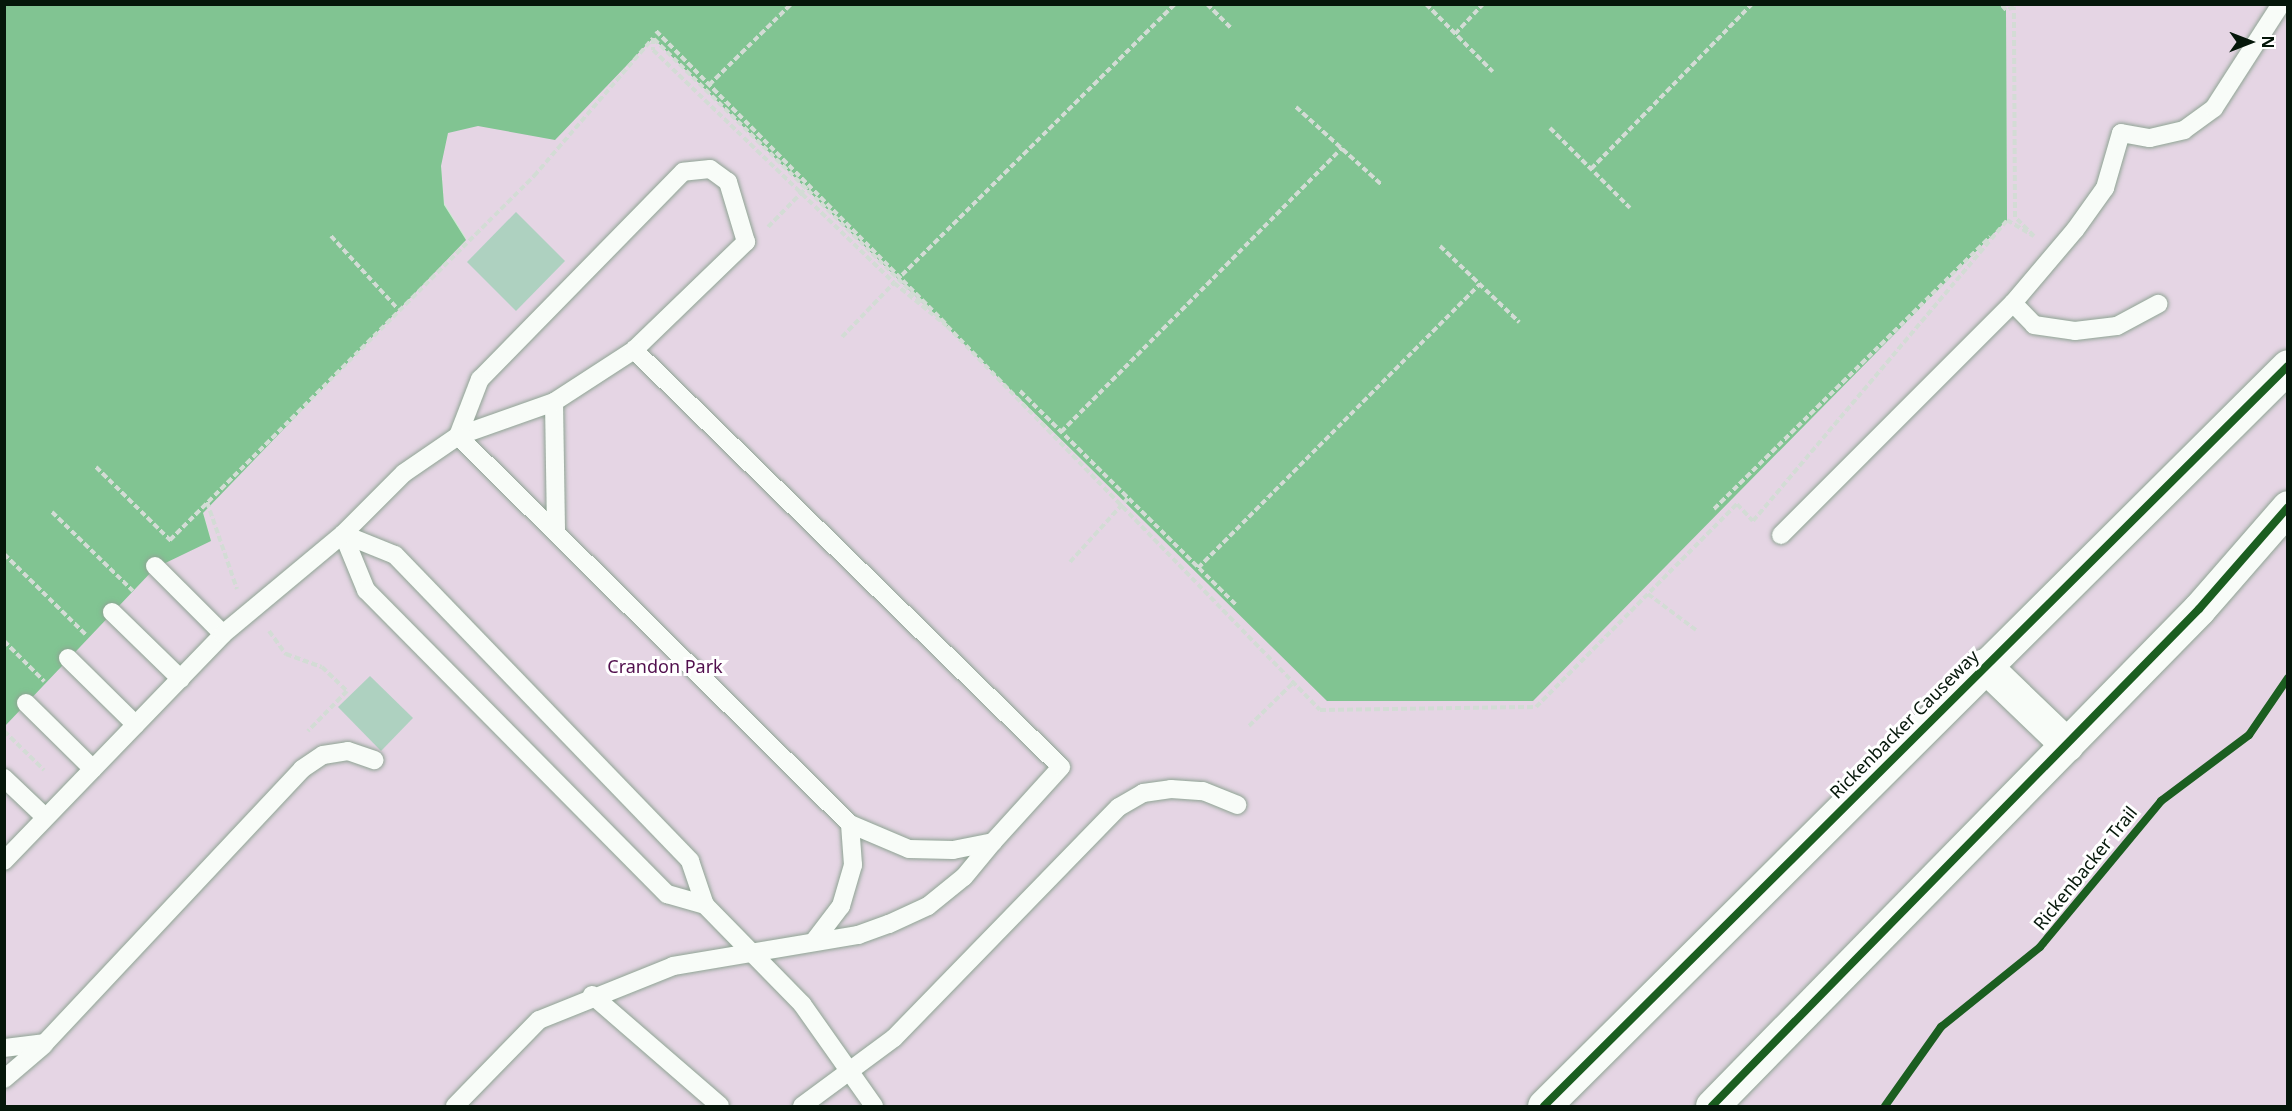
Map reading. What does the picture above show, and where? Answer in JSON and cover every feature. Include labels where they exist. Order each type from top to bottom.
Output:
[{"type":"main road","name":"Rickenbacker Causeway","points":[[1544,1107],[1984,665],[2288,366]]},
{"type":"main road","points":[[1712,1107],[2199,609],[2288,507]]},
{"type":"main road","points":[[1984,665],[2067,745]]},
{"type":"lane","points":[[1781,535],[2013,303],[2105,188],[2121,133],[2150,138],[2184,130],[2214,108],[2281,4]]},
{"type":"lane","points":[[4,861],[223,634],[343,534],[404,473],[458,436],[554,402],[634,350],[746,242],[728,182],[711,169],[683,172],[480,379],[458,436]]},
{"type":"lane","points":[[2013,303],[2034,325],[2075,331],[2117,326],[2158,304]]},
{"type":"lane","points":[[455,1107],[539,1020],[592,995],[673,966],[718,961],[815,940],[858,935],[928,906],[964,876],[1061,768],[634,350]]},
{"type":"lane","points":[[554,402],[556,532]]},
{"type":"lane","points":[[458,436],[850,824],[909,849],[953,850],[993,842]]},
{"type":"lane","points":[[343,534],[395,555],[690,861],[705,905],[751,955],[802,1004],[846,1073],[874,1107]]},
{"type":"lane","points":[[343,534],[366,590],[667,894],[705,905]]},
{"type":"lane","points":[[155,566],[223,634]]},
{"type":"lane","points":[[112,612],[181,679]]},
{"type":"lane","points":[[68,658],[136,725]]},
{"type":"lane","points":[[26,703],[93,769]]},
{"type":"lane","points":[[4,1079],[45,1043],[241,832],[323,755],[348,751],[374,760]]},
{"type":"lane","points":[[4,778],[45,817]]},
{"type":"lane","points":[[802,1107],[894,1038],[1119,807],[1143,793],[1171,789],[1203,791],[1237,805]]},
{"type":"lane","points":[[815,940],[841,906],[853,864],[850,824]]},
{"type":"lane","points":[[592,995],[720,1107]]},
{"type":"lane","points":[[4,1048],[45,1043]]},
{"type":"path","points":[[709,85],[791,4]]},
{"type":"path","points":[[902,274],[1175,4]]},
{"type":"path","points":[[1206,4],[1232,29]]},
{"type":"path","points":[[1426,4],[1493,72]]},
{"type":"path","points":[[1455,34],[1483,4]]},
{"type":"path","points":[[1591,169],[1752,4]]},
{"type":"path","points":[[2001,4],[2006,10],[2014,7],[2015,217],[2034,236],[2007,220],[2005,213]]},
{"type":"path","points":[[656,31],[902,274],[946,319],[947,326]]},
{"type":"path","points":[[654,38],[654,50],[800,194],[894,283],[947,326]]},
{"type":"path","points":[[654,38],[947,326],[1119,509],[1320,710],[1536,707],[1737,504],[1753,521],[2007,220]]},
{"type":"path","points":[[170,540],[398,309],[534,177],[654,38]]},
{"type":"path","points":[[1296,107],[1382,185]]},
{"type":"path","points":[[1550,128],[1630,208]]},
{"type":"path","points":[[1061,432],[1342,148]]},
{"type":"path","points":[[746,242],[810,185]]},
{"type":"path","points":[[1714,509],[2007,220]]},
{"type":"path","points":[[331,236],[398,309]]},
{"type":"path","points":[[1440,246],[1519,322]]},
{"type":"path","points":[[842,337],[894,283]]},
{"type":"path","points":[[1198,568],[1480,284]]},
{"type":"path","points":[[1020,391],[1236,605]]},
{"type":"path","points":[[96,467],[178,548]]},
{"type":"path","points":[[1070,562],[1128,498]]},
{"type":"path","points":[[207,502],[232,583],[286,654],[322,667],[346,691],[305,734]]},
{"type":"path","points":[[52,512],[143,601]]},
{"type":"path","points":[[4,554],[89,638]]},
{"type":"path","points":[[1648,594],[1696,630]]},
{"type":"path","points":[[1249,726],[1294,682]]},
{"type":"path","points":[[4,731],[44,770]]},
{"type":"green space","name":"Crandon Park","points":[[2001,5],[2287,5],[2287,1106],[5,1106],[4,725],[155,566],[211,540],[203,512],[466,238],[444,203],[441,164],[448,132],[653,38],[2007,220],[2006,10]]},
{"type":"shaded area","points":[[2001,4],[2006,10],[2007,220],[1533,701],[1327,701],[653,38],[555,140],[478,126],[448,133],[441,166],[444,205],[466,240],[203,513],[211,541],[155,568],[5,726],[5,5]]},
{"type":"building","points":[[516,212],[565,261],[516,311],[467,262]]},
{"type":"building","points":[[370,676],[413,718],[381,751],[338,707]]},
{"type":"cycle path","points":[[1544,1106],[2288,366]]},
{"type":"cycle path","points":[[1712,1106],[2199,609],[2288,507]]},
{"type":"cycle path","name":"Rickenbacker Trail","points":[[1885,1106],[1941,1027],[2040,947],[2161,801],[2249,735],[2288,678]]}]
